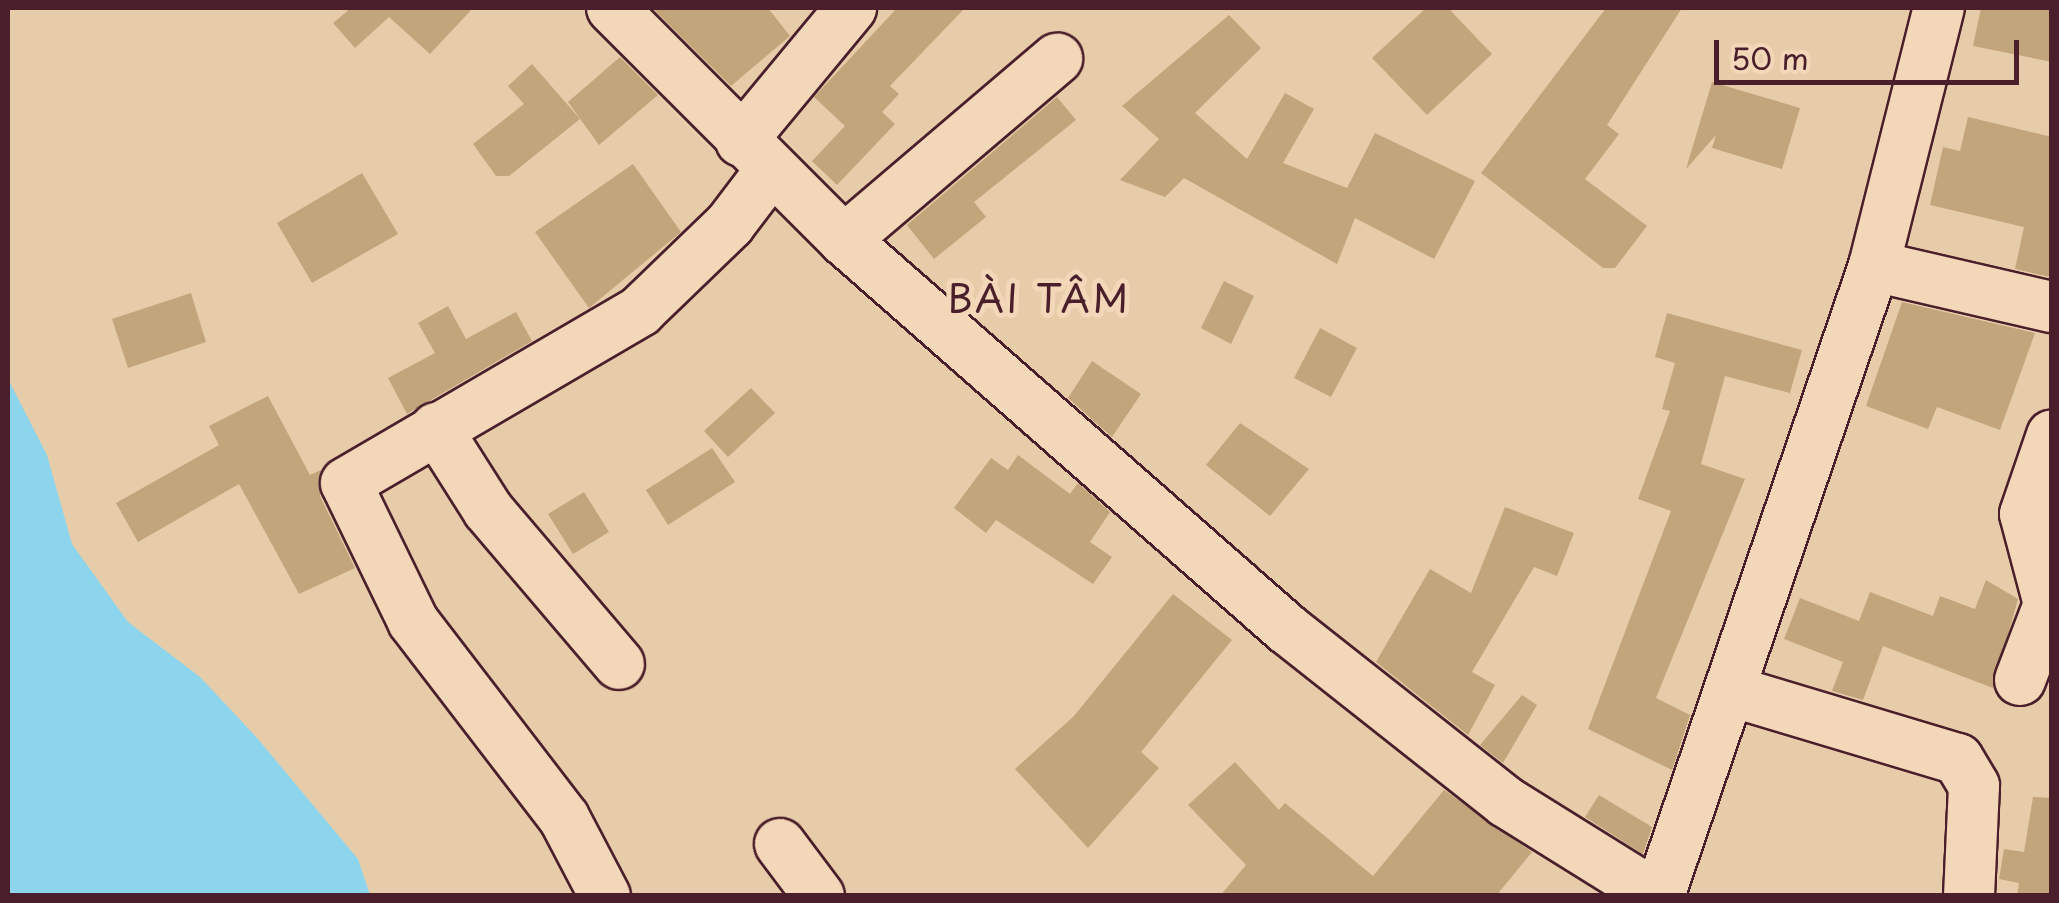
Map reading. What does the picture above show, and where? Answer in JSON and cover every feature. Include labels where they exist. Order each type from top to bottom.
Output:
[{"type":"street","points":[[612,8],[844,240],[1287,629],[1506,802],[1658,896],[1874,266],[1939,8]]},
{"type":"street","points":[[606,896],[564,818],[413,622],[346,483],[640,311],[730,224],[756,156],[850,8]]},
{"type":"street","points":[[844,240],[1057,58]]},
{"type":"street","points":[[1874,266],[2052,307]]},
{"type":"street","points":[[436,428],[488,510],[619,664]]},
{"type":"street","points":[[2020,680],[2049,604],[2025,514],[2052,435]]},
{"type":"street","points":[[1730,691],[1958,759],[1974,786],[1969,896]]},
{"type":"street","points":[[780,844],[820,896]]},
{"type":"water","points":[[8,379],[47,455],[72,544],[128,622],[200,677],[258,739],[358,859],[370,895],[8,895]]},
{"type":"building","points":[[351,8],[473,8],[430,54],[389,17],[355,48],[333,23]]},
{"type":"building","points":[[652,8],[768,8],[790,36],[731,86]]},
{"type":"building","points":[[897,8],[965,8],[890,86],[899,94],[882,112],[895,124],[837,185],[812,161],[845,126],[814,97]]},
{"type":"building","points":[[1426,8],[1448,8],[1492,54],[1427,115],[1372,58]]},
{"type":"building","points":[[1606,8],[1682,8],[1607,125],[1619,134],[1585,179],[1647,226],[1615,268],[1603,268],[1481,173]]},
{"type":"building","points":[[1981,8],[2052,8],[2052,62],[1973,46]]},
{"type":"building","points":[[1229,15],[1261,48],[1195,113],[1247,159],[1285,93],[1314,109],[1283,163],[1347,188],[1375,133],[1475,181],[1434,259],[1355,218],[1337,264],[1184,178],[1165,197],[1120,180],[1159,139],[1122,106]]},
{"type":"building","points":[[620,57],[658,95],[599,145],[568,102]]},
{"type":"building","points":[[532,64],[580,119],[509,176],[496,176],[473,144],[524,104],[508,86]]},
{"type":"building","points":[[1712,82],[1800,108],[1782,169],[1712,148],[1716,135],[1686,169]]},
{"type":"building","points":[[1057,97],[1076,120],[974,202],[986,217],[934,259],[907,225]]},
{"type":"building","points":[[1968,117],[2052,137],[2050,277],[2015,269],[2024,227],[1930,205],[1943,147],[1960,151]]},
{"type":"building","points":[[633,164],[681,232],[589,308],[535,232]]},
{"type":"building","points":[[362,173],[398,234],[312,283],[277,223]]},
{"type":"building","points":[[1224,281],[1254,296],[1231,344],[1201,328]]},
{"type":"building","points":[[191,293],[206,342],[128,368],[112,319]]},
{"type":"building","points":[[1902,302],[2035,333],[2000,430],[1937,407],[1928,429],[1866,406]]},
{"type":"building","points":[[448,306],[466,339],[516,312],[532,341],[407,414],[388,378],[435,353],[418,323]]},
{"type":"building","points":[[1667,313],[1802,350],[1790,393],[1725,376],[1701,464],[1745,479],[1656,698],[1690,715],[1672,770],[1588,729],[1671,511],[1638,499],[1670,411],[1662,409],[1675,363],[1655,357]]},
{"type":"building","points":[[1320,328],[1357,348],[1331,397],[1294,378]]},
{"type":"building","points":[[1092,361],[1141,394],[1112,437],[1068,398]]},
{"type":"building","points":[[751,388],[775,413],[728,457],[704,431]]},
{"type":"building","points":[[268,396],[310,475],[321,470],[320,496],[355,568],[299,594],[239,484],[138,542],[116,503],[219,445],[209,426]]},
{"type":"building","points":[[1240,423],[1309,469],[1270,516],[1206,465]]},
{"type":"building","points":[[712,448],[735,482],[668,525],[646,490]]},
{"type":"building","points":[[1018,455],[1070,494],[1078,483],[1110,512],[1090,542],[1112,557],[1093,584],[996,520],[986,533],[954,508],[991,458],[1008,470]]},
{"type":"building","points":[[584,492],[609,532],[573,554],[548,514]]},
{"type":"building","points":[[1505,507],[1574,533],[1557,576],[1534,567],[1472,672],[1495,685],[1468,735],[1376,662],[1430,569],[1471,593]]},
{"type":"building","points":[[1986,580],[2018,599],[1993,688],[1883,646],[1863,700],[1832,691],[1843,662],[1784,639],[1800,598],[1859,621],[1870,592],[1933,616],[1940,596],[1975,609]]},
{"type":"building","points":[[1173,594],[1232,640],[1141,752],[1159,768],[1088,848],[1015,769],[1074,716]]},
{"type":"building","points":[[1522,695],[1537,705],[1503,763],[1480,745]]},
{"type":"building","points":[[1235,762],[1279,810],[1285,803],[1373,876],[1444,790],[1532,852],[1496,896],[1220,896],[1246,865],[1188,805]]},
{"type":"building","points":[[1599,795],[1652,827],[1643,854],[1585,817]]},
{"type":"building","points":[[2033,797],[2052,798],[2052,896],[2017,896],[2019,883],[1999,879],[2004,849],[2024,852]]},
{"type":"district","name":"BÀI TÂM","points":[[1039,298]]}]
